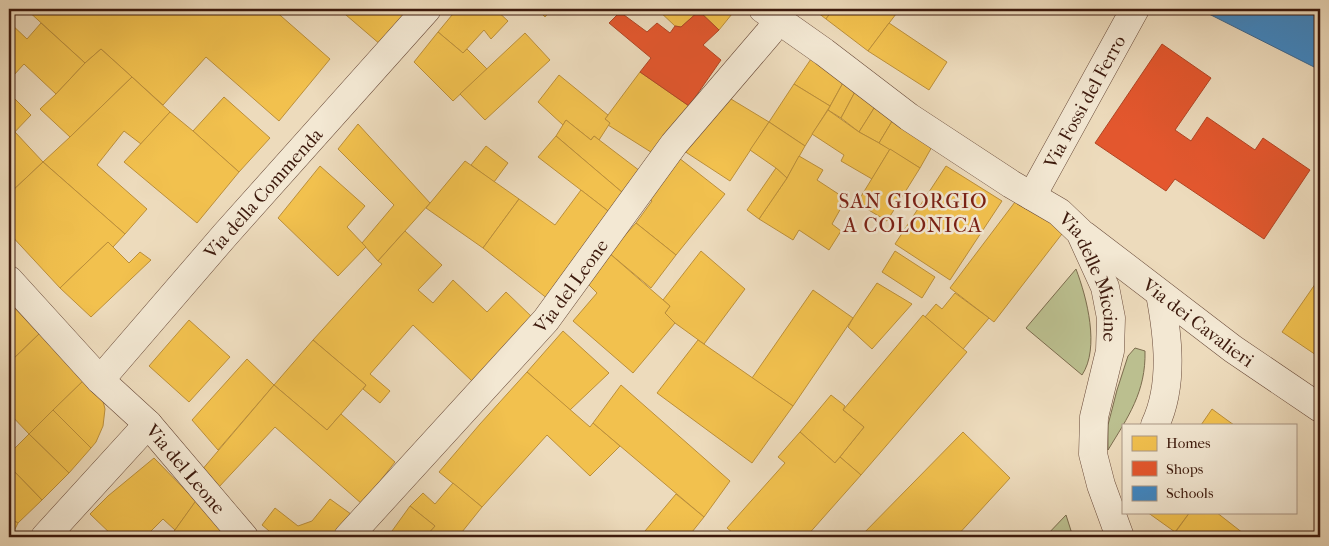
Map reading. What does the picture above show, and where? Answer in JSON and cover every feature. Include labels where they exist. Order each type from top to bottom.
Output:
[{"type":"street","name":"Via della Commenda","points":[[100,380],[225,235],[427,9]]},
{"type":"street","name":"Via Fossi del Ferro","points":[[1032,196],[1135,9]]},
{"type":"street","name":"Via delle Miccine","points":[[770,14],[824,52],[909,117],[1004,179],[1059,212],[1080,232],[1105,287],[1111,318],[1110,351],[1094,417],[1094,454],[1101,485],[1117,529]]},
{"type":"street","name":"Via del Leone","points":[[348,537],[546,320],[674,144],[769,34],[770,14]]},
{"type":"street","name":"Via dei Cavalieri","points":[[1080,232],[1233,349],[1320,408]]},
{"type":"street","points":[[9,280],[100,380],[148,424]]},
{"type":"street","points":[[1156,424],[1160,415],[1166,386],[1168,357],[1166,328],[1160,294]]},
{"type":"street","name":"Via del Leone","points":[[45,537],[148,424],[244,537]]},
{"type":"street","name":"Via delle Miccine","points":[[1117,529],[1122,494]]},
{"type":"green space","points":[[1076,269],[1084,294],[1091,337],[1087,364],[1082,375],[1026,328]]},
{"type":"green space","points":[[1135,348],[1145,351],[1145,366],[1134,404],[1108,450],[1108,425],[1128,356]]},
{"type":"green space","points":[[1066,515],[1073,537],[1045,537]]},
{"type":"building: Homes","points":[[26,9],[273,9],[330,59],[279,121],[206,57],[163,105],[101,49],[85,63]]},
{"type":"building: Homes","points":[[339,9],[413,9],[381,45]]},
{"type":"building: Homes","points":[[457,9],[495,9],[508,21],[491,39],[484,30],[463,53],[438,32]]},
{"type":"building: Homes","points":[[537,9],[552,9],[545,17]]},
{"type":"building: Homes","points":[[657,9],[736,9],[719,30],[699,11],[681,27],[675,26]]},
{"type":"building: Homes","points":[[813,9],[833,9],[826,19]]},
{"type":"building: Homes","points":[[833,9],[889,9],[896,14],[868,51],[826,19]]},
{"type":"building: Homes","points":[[10,23],[27,39],[41,23],[85,63],[56,94],[24,64],[13,76],[9,72]]},
{"type":"building: Homes","points":[[889,23],[947,62],[929,90],[868,51]]},
{"type":"building: Homes","points":[[438,32],[463,53],[467,49],[487,69],[453,101],[414,62]]},
{"type":"building: Homes","points":[[525,33],[550,60],[485,120],[460,94]]},
{"type":"building: Homes","points":[[101,49],[132,77],[70,137],[40,109]]},
{"type":"building: Homes","points":[[811,59],[844,81],[830,106],[794,84]]},
{"type":"building: Homes","points":[[640,72],[689,106],[654,154],[608,125],[610,123],[605,119]]},
{"type":"building: Homes","points":[[559,75],[608,115],[605,119],[610,123],[599,140],[594,136],[591,140],[566,120],[563,125],[538,102]]},
{"type":"building: Homes","points":[[132,77],[170,112],[141,144],[124,131],[97,165],[147,209],[125,234],[43,162]]},
{"type":"building: Homes","points":[[844,81],[856,90],[841,118],[828,110]]},
{"type":"building: Homes","points":[[794,84],[830,106],[805,146],[769,122]]},
{"type":"building: Homes","points":[[856,90],[876,105],[859,132],[841,118]]},
{"type":"building: Homes","points":[[9,93],[31,115],[9,138]]},
{"type":"building: Homes","points":[[721,93],[769,122],[730,181],[681,149]]},
{"type":"building: Homes","points":[[224,97],[270,138],[239,172],[193,131]]},
{"type":"building: Homes","points":[[876,105],[894,118],[879,143],[859,132]]},
{"type":"building: Homes","points":[[828,110],[859,132],[890,149],[872,179],[841,161],[844,155],[812,134]]},
{"type":"building: Homes","points":[[170,112],[239,172],[197,223],[124,162]]},
{"type":"building: Homes","points":[[894,118],[933,145],[920,168],[879,143]]},
{"type":"building: Homes","points":[[566,120],[591,140],[594,136],[640,171],[623,193],[556,136]]},
{"type":"building: Homes","points":[[769,122],[805,146],[787,178],[750,150]]},
{"type":"building: Homes","points":[[358,124],[430,203],[378,261],[362,243],[394,205],[338,149]]},
{"type":"building: Homes","points":[[15,132],[43,162],[9,194],[9,138]]},
{"type":"building: Homes","points":[[556,136],[623,193],[612,214],[538,157]]},
{"type":"building: Homes","points":[[486,146],[508,163],[494,182],[471,165]]},
{"type":"building: Homes","points":[[890,149],[920,168],[887,221],[857,203]]},
{"type":"building: Homes","points":[[799,156],[823,170],[817,180],[846,199],[832,224],[841,231],[829,250],[799,230],[793,240],[759,219],[787,178]]},
{"type":"building: Homes","points":[[679,158],[725,194],[676,255],[636,223],[652,201],[648,198]]},
{"type":"building: Homes","points":[[465,161],[519,199],[483,248],[426,208]]},
{"type":"building: Homes","points":[[43,162],[125,234],[113,247],[108,242],[60,288],[9,233],[9,194]]},
{"type":"building: Homes","points":[[320,166],[365,206],[347,227],[366,247],[338,276],[278,218]]},
{"type":"building: Homes","points":[[946,166],[1002,201],[950,280],[895,244]]},
{"type":"building: Homes","points":[[776,168],[787,178],[759,219],[747,210]]},
{"type":"building: Homes","points":[[581,190],[612,214],[548,299],[483,248],[519,199],[555,225]]},
{"type":"building: Homes","points":[[1015,202],[1065,230],[994,322],[950,288]]},
{"type":"building: Homes","points":[[636,223],[676,255],[651,288],[609,253]]},
{"type":"building: Homes","points":[[405,231],[442,265],[418,290],[433,303],[453,280],[487,312],[506,292],[533,318],[473,382],[413,325],[370,374],[390,391],[380,403],[363,389],[366,385],[313,340],[382,264],[378,261]]},
{"type":"building: Homes","points":[[108,242],[129,263],[140,252],[151,260],[91,317],[60,288]]},
{"type":"building: Homes","points":[[701,251],[745,289],[704,344],[675,323],[665,313],[670,306],[663,300]]},
{"type":"building: Homes","points":[[895,251],[935,277],[922,298],[882,272]]},
{"type":"building: Homes","points":[[609,253],[670,306],[665,313],[675,323],[633,373],[573,321],[597,293],[587,283]]},
{"type":"building: Homes","points":[[1318,280],[1320,281],[1319,357],[1282,332]]},
{"type":"building: Homes","points":[[877,283],[912,304],[872,349],[848,327]]},
{"type":"building: Homes","points":[[813,290],[853,318],[793,406],[752,378]]},
{"type":"building: Homes","points":[[955,293],[989,318],[963,349],[925,317],[936,304],[942,309]]},
{"type":"building: Homes","points":[[9,302],[39,334],[9,363]]},
{"type":"building: Homes","points":[[923,315],[967,352],[861,475],[840,457],[864,427],[843,410]]},
{"type":"building: Homes","points":[[189,320],[230,357],[189,402],[149,366]]},
{"type":"building: Homes","points":[[563,331],[609,373],[570,410],[527,372]]},
{"type":"building: Homes","points":[[39,334],[84,380],[29,434],[9,413],[9,363]]},
{"type":"building: Homes","points":[[313,340],[366,385],[327,430],[274,385]]},
{"type":"building: Homes","points":[[698,340],[793,406],[752,463],[657,393]]},
{"type":"building: Homes","points":[[247,359],[274,385],[218,450],[192,420]]},
{"type":"building: Homes","points":[[527,372],[590,427],[593,423],[620,446],[590,476],[547,435],[482,507],[439,472]]},
{"type":"building: Homes","points":[[84,380],[102,397],[105,409],[103,426],[96,442],[91,448],[53,410]]},
{"type":"building: Homes","points":[[274,385],[327,430],[341,414],[395,462],[362,504],[275,427],[218,488],[201,471]]},
{"type":"building: Homes","points":[[621,385],[730,481],[704,517],[593,423]]},
{"type":"building: Homes","points":[[831,395],[845,406],[843,410],[864,427],[835,463],[800,432]]},
{"type":"building: Homes","points":[[1212,409],[1233,424],[1202,424]]},
{"type":"building: Homes","points":[[53,410],[91,448],[69,473],[29,434]]},
{"type":"building: Homes","points":[[800,432],[835,463],[840,457],[861,475],[806,537],[738,537],[727,528],[785,463],[778,457]]},
{"type":"building: Homes","points":[[963,432],[1010,478],[956,537],[860,537]]},
{"type":"building: Homes","points":[[29,434],[69,473],[42,500],[9,466],[9,454]]},
{"type":"building: Homes","points":[[154,458],[196,501],[175,530],[163,519],[145,537],[114,537],[90,514],[108,496]]},
{"type":"building: Homes","points":[[9,466],[42,500],[18,523],[9,518]]},
{"type":"building: Homes","points":[[453,483],[482,507],[458,537],[425,537],[435,526],[410,506],[423,493],[435,504]]},
{"type":"building: Homes","points":[[676,494],[704,517],[688,537],[640,537]]},
{"type":"building: Homes","points":[[200,495],[239,537],[159,537],[163,532],[169,536],[175,530]]},
{"type":"building: Homes","points":[[330,499],[355,517],[338,537],[276,537],[262,525],[275,508],[298,526],[312,521]]},
{"type":"building: Homes","points":[[410,506],[435,526],[425,537],[401,537],[392,531]]},
{"type":"building: Homes","points":[[1150,514],[1188,514],[1175,532]]},
{"type":"building: Homes","points":[[1189,514],[1219,514],[1248,537],[1172,537]]},
{"type":"building: Homes","points":[[9,518],[18,523],[11,537],[9,537]]},
{"type":"building: Homes","points":[[392,531],[401,537],[387,537]]},
{"type":"building: Shops","points":[[699,11],[719,30],[703,45],[721,60],[689,106],[640,72],[651,58],[609,23],[620,12],[647,32],[657,23],[670,33],[675,26],[681,27]]},
{"type":"building: Shops","points":[[1162,44],[1211,78],[1175,130],[1191,141],[1207,117],[1255,150],[1263,138],[1310,170],[1264,239],[1175,179],[1166,191],[1095,143]]},
{"type":"building: Schools","points":[[1212,9],[1320,9],[1320,70],[1209,14]]},
{"type":"district","name":"SAN GIORGIO A COLONICA","points":[[913,213]]}]
